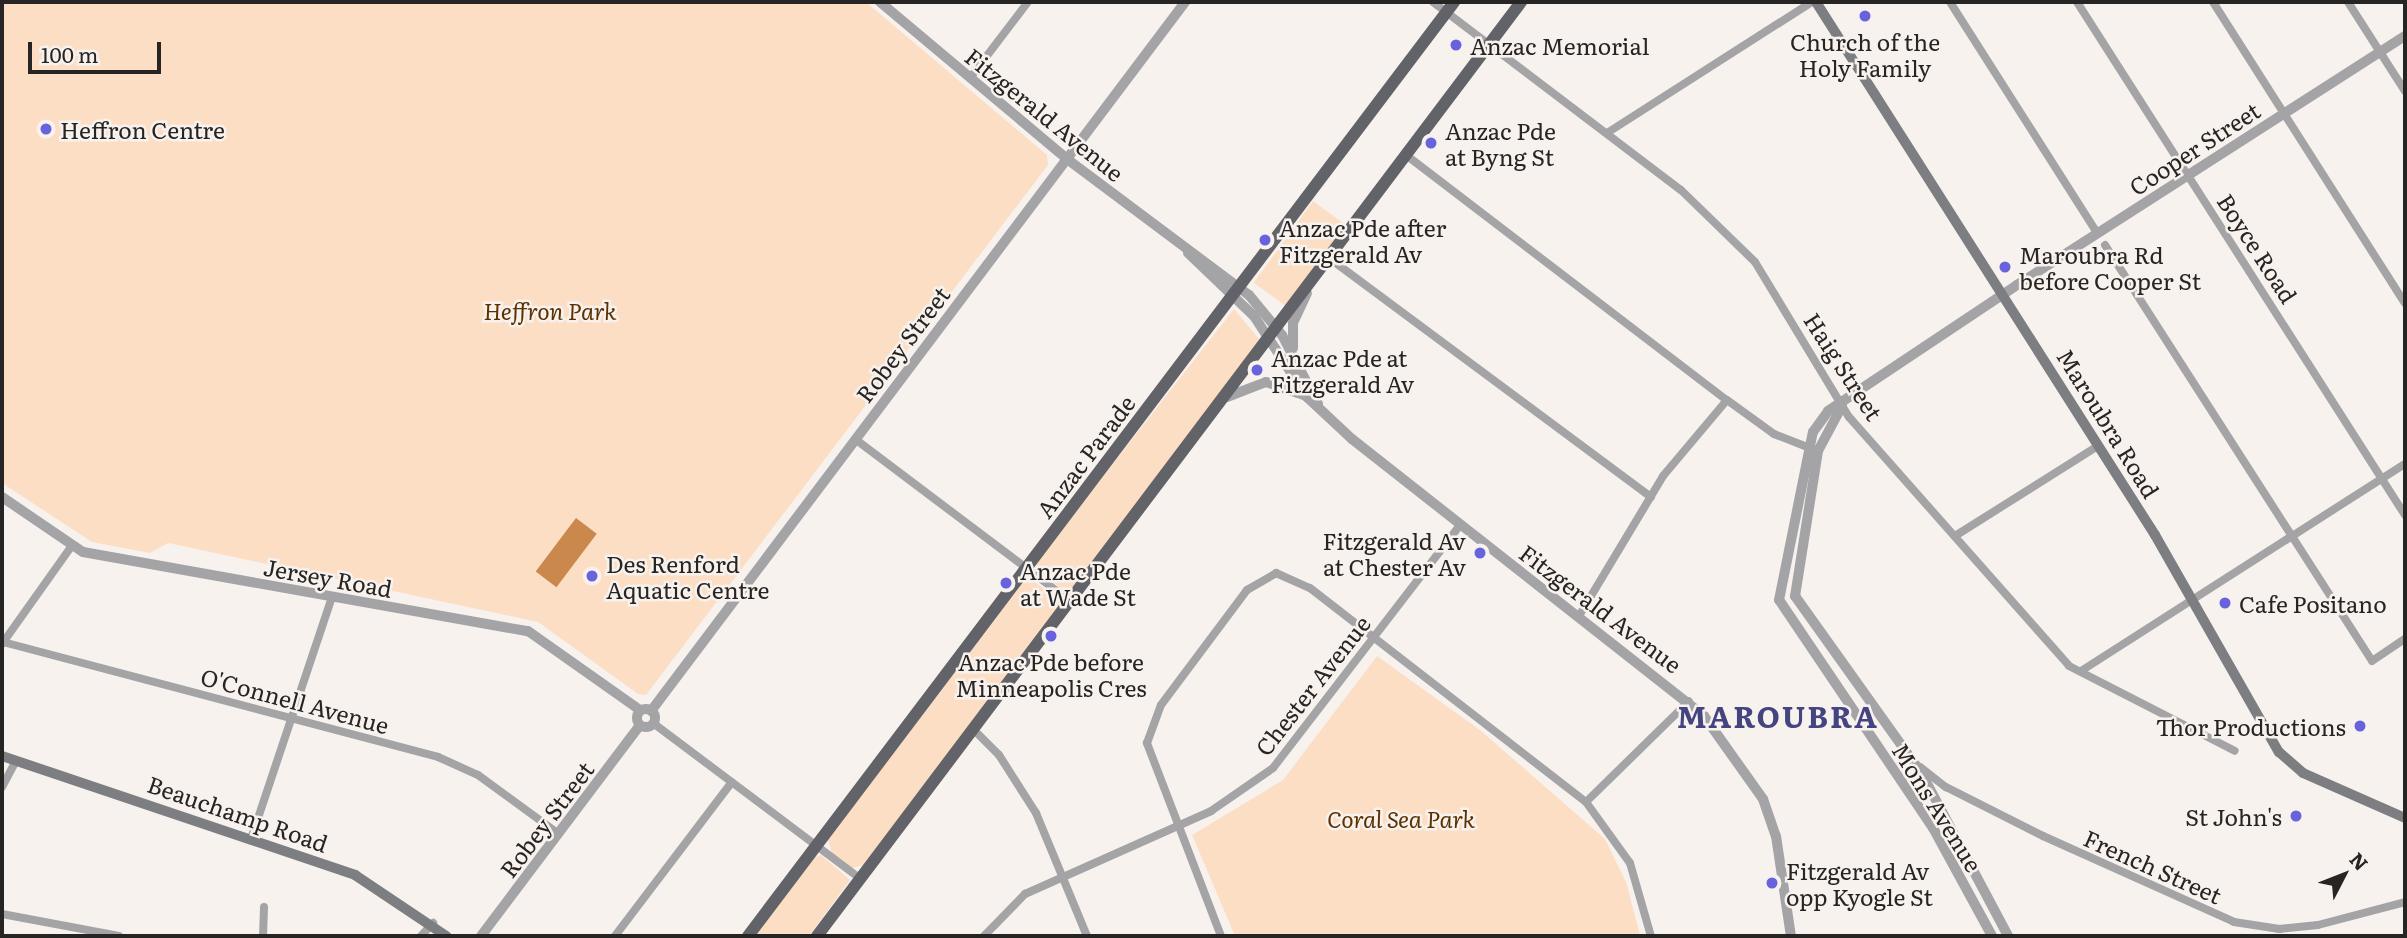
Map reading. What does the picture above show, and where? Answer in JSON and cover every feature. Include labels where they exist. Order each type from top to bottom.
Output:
[{"type":"main road","name":"Anzac Parade","points":[[748,936],[1454,2]]},
{"type":"main road","points":[[817,936],[1521,2]]},
{"type":"main road","name":"Maroubra Road","points":[[1814,2],[2098,446],[2286,761],[2405,818]]},
{"type":"main road","name":"Beauchamp Road","points":[[2,756],[368,881],[433,923],[446,936]]},
{"type":"street","name":"Fitzgerald Avenue","points":[[880,2],[1066,159],[1237,292],[1294,354],[1318,404]]},
{"type":"street","points":[[970,78],[1028,2]]},
{"type":"street","name":"Robey Street","points":[[651,710],[1185,2]]},
{"type":"street","name":"Haig Street","points":[[1433,2],[1681,190],[1755,262],[1842,407],[1955,536],[2081,671],[2235,751]]},
{"type":"street","points":[[1607,132],[1814,2]]},
{"type":"street","points":[[1950,2],[2097,233]]},
{"type":"street","name":"Boyce Road","points":[[2077,2],[2405,515]]},
{"type":"street","points":[[2213,2],[2405,303]]},
{"type":"street","points":[[2348,2],[2405,91]]},
{"type":"street","name":"Cooper Street","points":[[2003,294],[2405,36]]},
{"type":"street","points":[[1406,155],[1727,400],[1806,447],[1818,451]]},
{"type":"street","points":[[2105,245],[2372,661],[2405,639]]},
{"type":"street","points":[[1294,354],[1294,318],[1325,263],[1651,497]]},
{"type":"street","name":"Mons Avenue","points":[[1992,936],[1933,828],[1779,600],[1806,447],[1820,421],[2003,294]]},
{"type":"street","name":"Fitzgerald Avenue","points":[[1274,332],[1307,397],[1460,525],[1689,701],[1763,799],[1776,836],[1791,936]]},
{"type":"street","points":[[1221,400],[1258,382],[1307,397]]},
{"type":"street","points":[[1579,616],[1651,497],[1727,400]]},
{"type":"street","name":"Mons Avenue","points":[[1842,407],[1818,451],[1795,596],[1908,755],[2008,936]]},
{"type":"street","points":[[855,439],[1070,601]]},
{"type":"street","points":[[1955,536],[2098,446]]},
{"type":"street","points":[[2081,671],[2405,464]]},
{"type":"street","name":"Jersey Road","points":[[2,497],[71,547],[536,634],[640,710]]},
{"type":"street","name":"Chester Avenue","points":[[984,936],[1016,901],[1062,876],[1175,828],[1273,768],[1460,525]]},
{"type":"street","points":[[2,643],[71,547]]},
{"type":"street","points":[[1221,936],[1149,760],[1150,726],[1247,590],[1265,577],[1287,573],[1586,802],[1630,863],[1651,936]]},
{"type":"street","points":[[251,839],[332,597]]},
{"type":"street","name":"O'Connell Avenue","points":[[2,643],[458,765],[559,834]]},
{"type":"street","points":[[1586,802],[1689,701]]},
{"type":"street","points":[[653,723],[640,725],[640,710],[651,710],[653,723],[861,879]]},
{"type":"street","name":"Robey Street","points":[[481,936],[640,725]]},
{"type":"street","points":[[972,728],[1017,781],[1087,936]]},
{"type":"street","name":"French Street","points":[[1908,755],[1946,787],[2234,922],[2279,929],[2318,925],[2405,902]]},
{"type":"street","points":[[2,787],[16,761]]},
{"type":"street","points":[[615,936],[732,782]]},
{"type":"street","points":[[263,936],[264,907]]},
{"type":"street","points":[[2,914],[119,936]]},
{"type":"street","points":[[421,936],[433,923]]},
{"type":"green space","name":"Heffron Park","points":[[2,2],[866,2],[1047,155],[1048,165],[646,695],[638,694],[538,622],[168,543],[150,553],[92,542],[2,483]]},
{"type":"green space","points":[[1313,201],[1347,226],[1288,307],[1254,283]]},
{"type":"green space","points":[[1234,309],[1259,339],[1257,345],[1073,588],[1065,591],[1037,570],[1036,562]]},
{"type":"green space","points":[[1032,580],[1060,601],[1060,607],[864,865],[852,868],[832,853],[828,839],[1022,584]]},
{"type":"green space","name":"Coral Sea Park","points":[[1377,656],[1480,730],[1605,839],[1626,882],[1640,935],[1235,936],[1192,835],[1283,780]]},
{"type":"green space","points":[[821,855],[850,880],[809,936],[754,936],[812,858]]},
{"type":"shaded area","points":[[576,518],[597,534],[556,587],[536,572]]},
{"type":"place","name":"Church of the Holy Family","points":[[1865,16]]},
{"type":"place","name":"Anzac Memorial","points":[[1456,45]]},
{"type":"place","name":"Heffron Centre","points":[[46,129]]},
{"type":"place","name":"Anzac Pde at Byng St","points":[[1431,143]]},
{"type":"place","name":"Anzac Pde after Fitzgerald Av","points":[[1265,240]]},
{"type":"place","name":"Maroubra Rd before Cooper St","points":[[2005,267]]},
{"type":"place","name":"Anzac Pde at Fitzgerald Av","points":[[1257,370]]},
{"type":"place","name":"Fitzgerald Av at Chester Av","points":[[1480,553]]},
{"type":"place","name":"Des Renford Aquatic Centre","points":[[592,576]]},
{"type":"place","name":"Anzac Pde at Wade St","points":[[1006,583]]},
{"type":"place","name":"Cafe Positano","points":[[2225,603]]},
{"type":"place","name":"Anzac Pde before Minneapolis Cres","points":[[1051,636]]},
{"type":"place","name":"Thor Productions","points":[[2360,726]]},
{"type":"place","name":"St John's","points":[[2296,816]]},
{"type":"place","name":"Fitzgerald Av opp Kyogle St","points":[[1772,883]]},
{"type":"district","name":"MAROUBRA","points":[[1778,715]]}]
